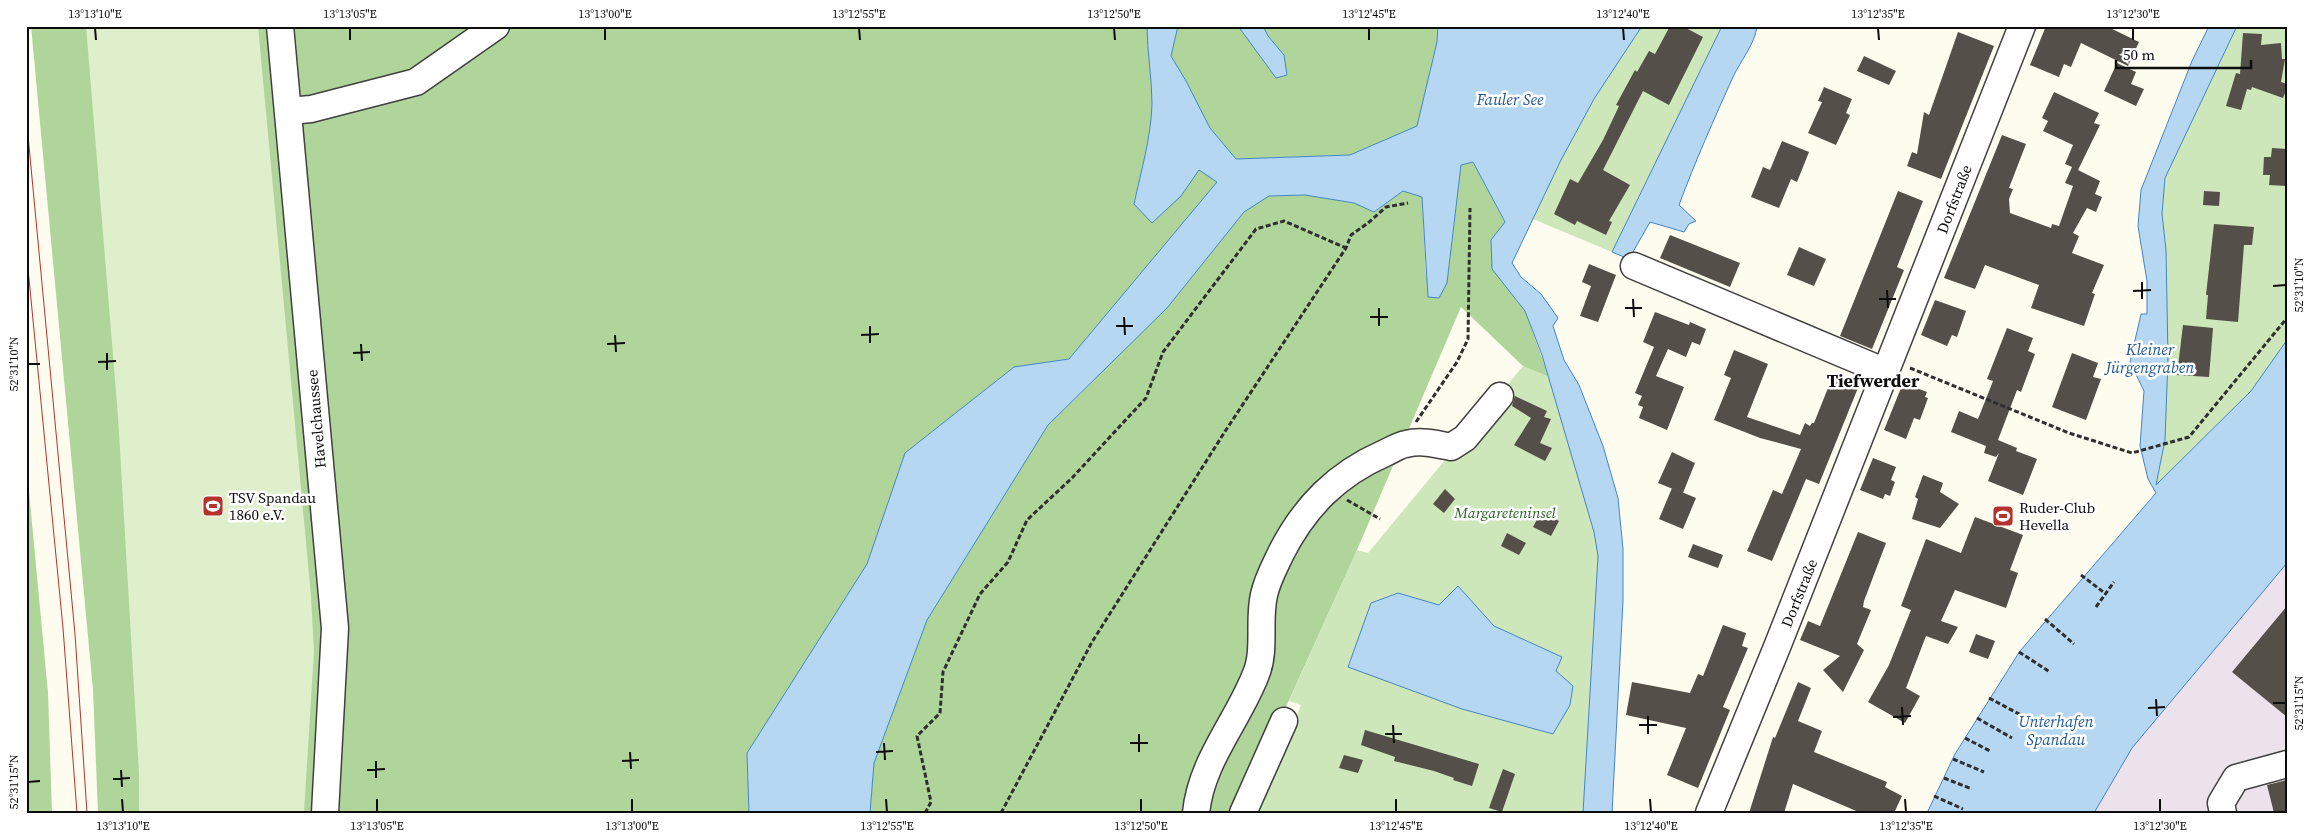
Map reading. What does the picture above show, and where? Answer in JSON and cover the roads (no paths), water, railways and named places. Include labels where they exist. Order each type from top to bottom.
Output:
[{"type":"street","name":"Havelchaussee","points":[[280,26],[335,628],[325,813]]},
{"type":"street","points":[[288,111],[311,108],[416,82],[496,26]]},
{"type":"street","name":"Dorfstraße","points":[[1709,813],[1889,367],[2022,26]]},
{"type":"street","points":[[1634,266],[1889,367]]},
{"type":"street","points":[[1196,813],[1198,799],[1211,760],[1257,673],[1264,595],[1273,570],[1292,532],[1308,509],[1327,489],[1368,460],[1400,446],[1430,442],[1452,447],[1466,438],[1500,396]]},
{"type":"street","points":[[1243,813],[1284,721]]},
{"type":"street","points":[[2223,813],[2220,803],[2236,778],[2287,764]]},
{"type":"water","name":"Fauler See","points":[[1147,26],[1178,26],[1171,56],[1210,128],[1236,159],[1350,155],[1417,126],[1437,42],[1438,26],[1642,26],[1594,99],[1561,160],[1512,263],[1521,277],[1541,294],[1558,318],[1553,326],[1564,360],[1579,385],[1603,446],[1618,498],[1623,549],[1623,601],[1612,813],[1583,813],[1598,556],[1594,532],[1542,355],[1525,311],[1492,269],[1491,240],[1505,222],[1473,162],[1461,165],[1447,283],[1439,298],[1428,297],[1422,197],[1403,191],[1374,212],[1354,203],[1305,195],[1269,196],[1244,212],[1167,308],[1048,425],[927,620],[874,763],[870,813],[749,813],[747,753],[867,564],[905,453],[1014,367],[1069,359],[1217,182],[1199,170],[1181,196],[1152,223],[1134,204],[1150,129],[1152,104]]},
{"type":"water","points":[[1238,26],[1263,26],[1268,36],[1284,55],[1287,75],[1276,78]]},
{"type":"water","points":[[1722,26],[1757,26],[1754,39],[1726,93],[1679,205],[1696,221],[1689,224],[1684,232],[1650,222],[1629,259],[1612,252]]},
{"type":"water","name":"Unterhafen Spandau","points":[[2209,26],[2237,26],[2165,178],[2162,214],[2166,250],[2168,358],[2165,440],[2156,485],[2251,391],[2287,340],[2287,563],[2132,748],[2094,813],[1927,813],[1955,754],[2020,651],[2156,493],[2148,479],[2140,446],[2144,391],[2130,362],[2141,314],[2147,314],[2147,281],[2138,226],[2141,190],[2192,61]]},
{"type":"water","points":[[1458,586],[1494,626],[1562,657],[1556,671],[1573,686],[1570,705],[1553,734],[1462,709],[1348,667],[1371,603],[1398,593],[1439,605]]},
{"type":"tram line","points":[[26,114],[75,634],[87,813]]},
{"type":"tram line","points":[[26,248],[63,628],[77,813]]},
{"type":"place","name":"TSV Spandau 1860 e.V.","points":[[213,506]]},
{"type":"place","name":"Ruder-Club Hevella","points":[[2003,516]]},
{"type":"district","name":"Tiefwerder","points":[[1873,380]]},
{"type":"water label","name":"Kleiner Jürgengraben","points":[[2150,358]]},
{"type":"park label","name":"Margareteninsel","points":[[1505,512]]}]
